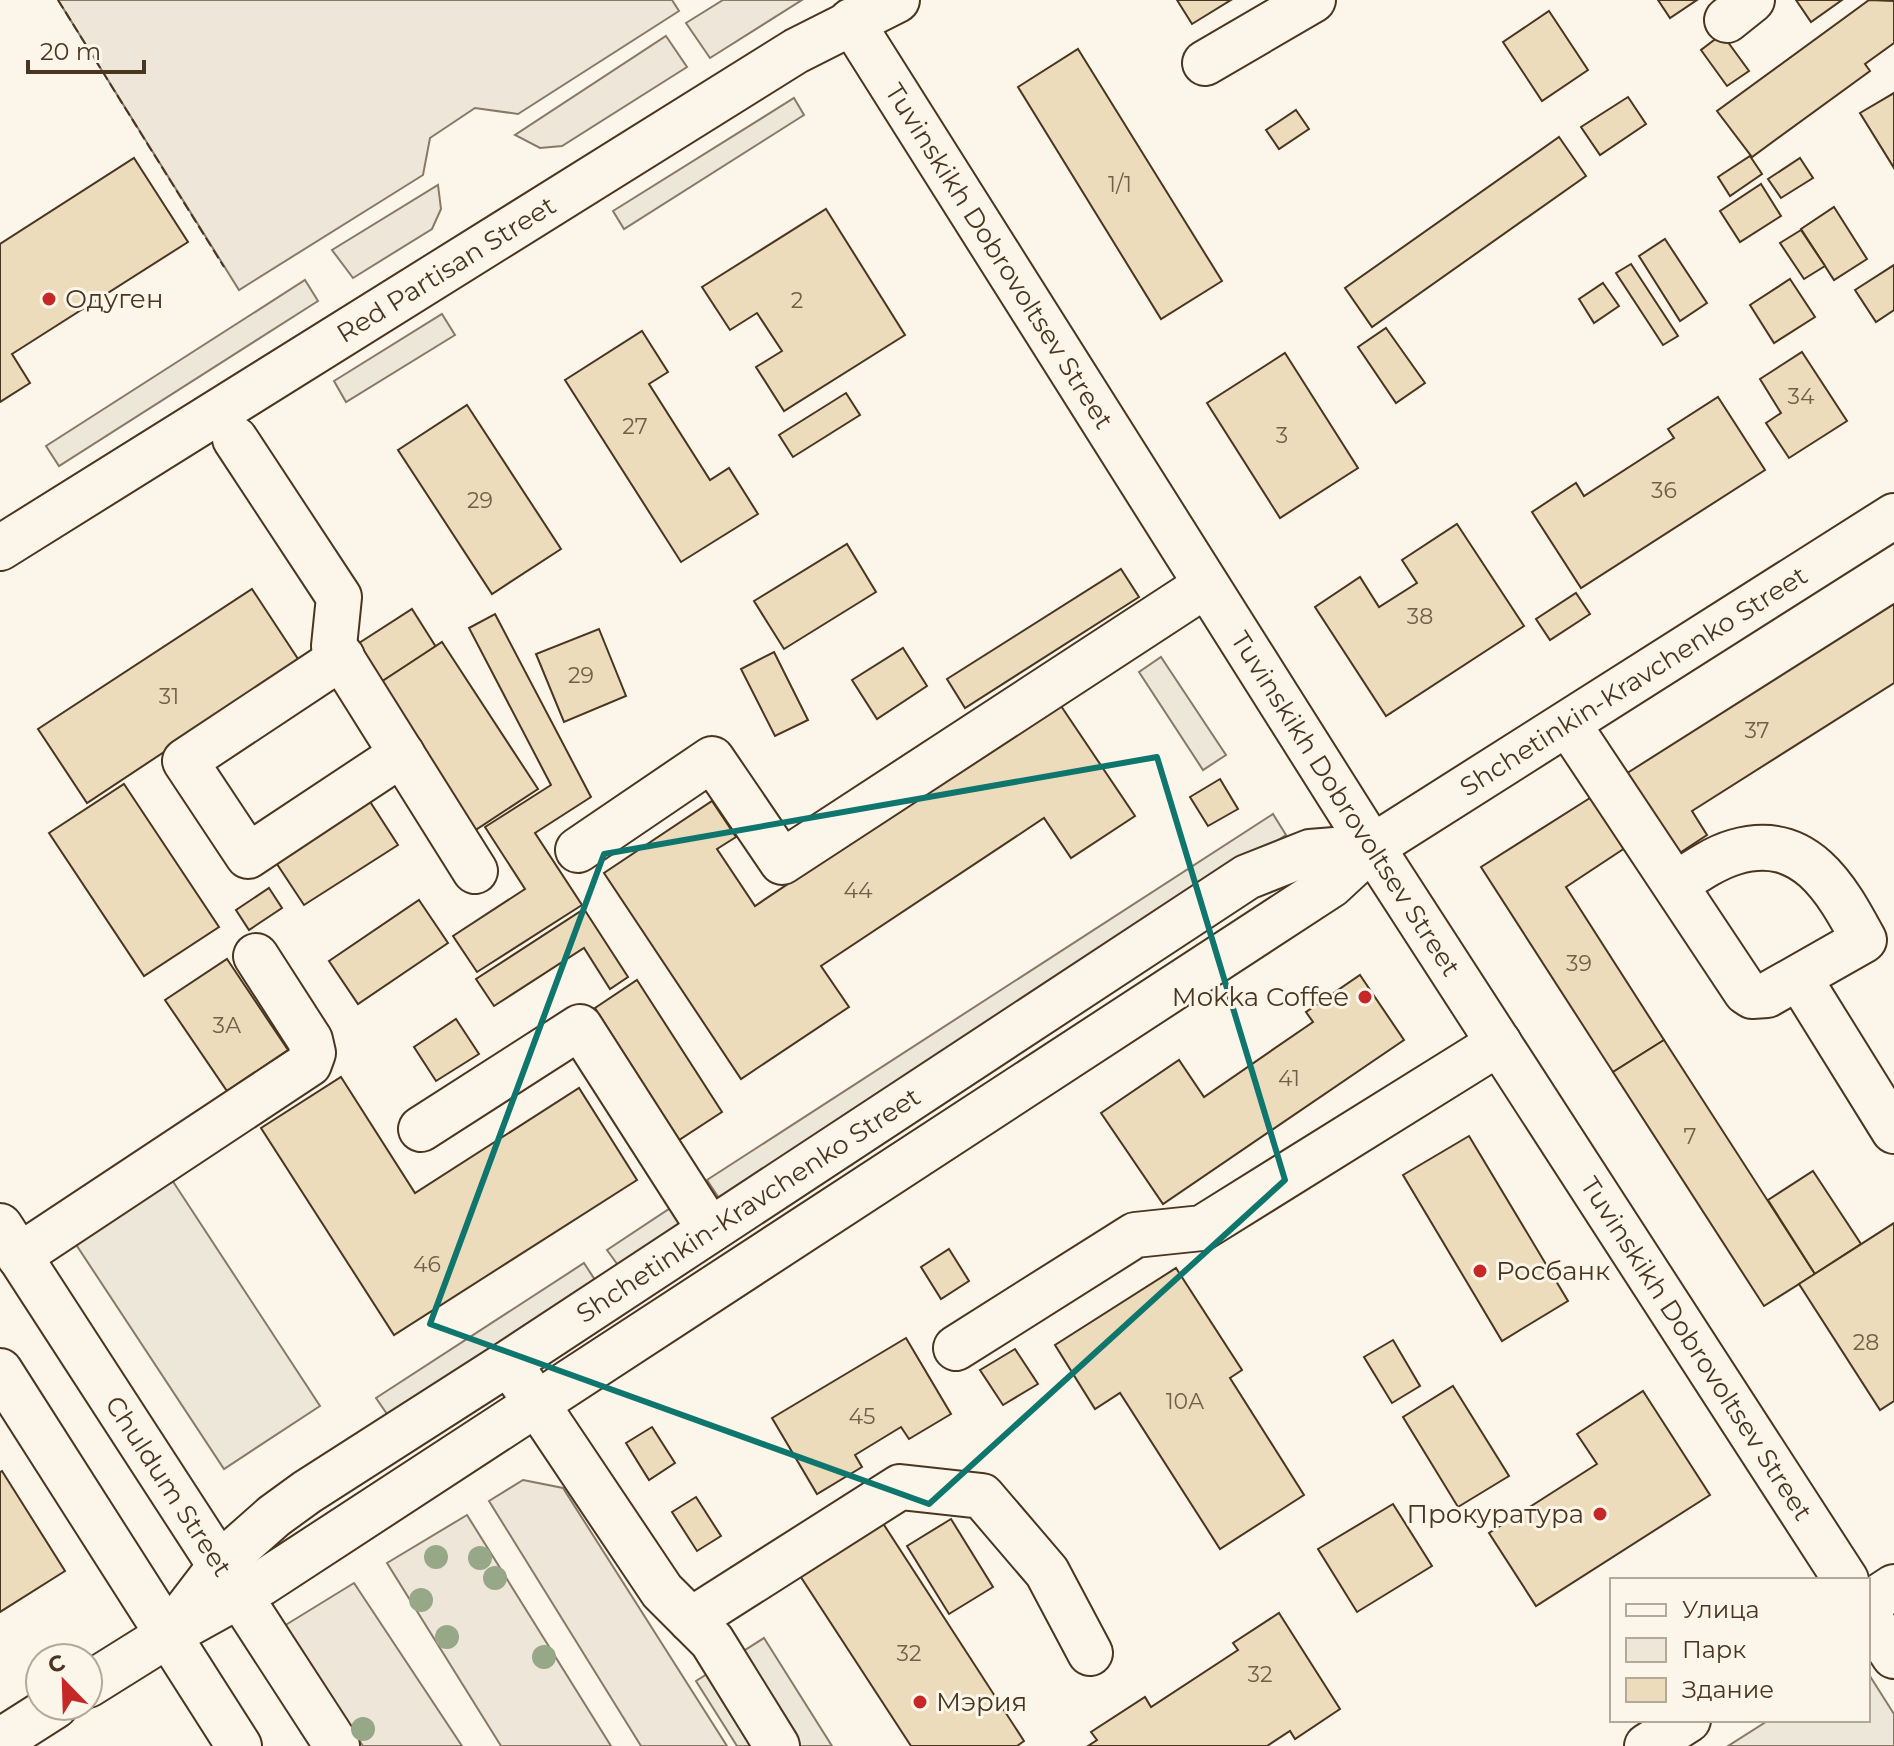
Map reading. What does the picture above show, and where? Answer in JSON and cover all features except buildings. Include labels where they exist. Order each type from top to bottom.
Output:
[{"type":"street","points":[[1205,63],[1313,0]]},
{"type":"street","name":"Red Partisan Street","points":[[0,548],[796,51],[880,7]]},
{"type":"street","name":"Tuvinskikh Dobrovoltsev Street","points":[[880,7],[1206,585],[1845,1578]]},
{"type":"street","points":[[235,439],[339,597],[334,646],[475,871]]},
{"type":"street","name":"Shchetinkin-Kravchenko Street","points":[[229,1581],[262,1583],[1318,893],[1372,847],[1894,516]]},
{"type":"street","points":[[578,850],[712,759],[782,862],[1206,585]]},
{"type":"street","points":[[342,657],[185,761],[248,856],[402,754]]},
{"type":"street","points":[[1568,724],[1746,992],[1752,996],[1767,995],[1879,934],[1811,864],[1787,852],[1760,848],[1733,852],[1675,885]]},
{"type":"street","name":"Shchetinkin-Kravchenko Street","points":[[104,1675],[168,1635],[229,1581],[274,1516],[307,1492],[1247,877],[1310,852],[1372,847]]},
{"type":"street","points":[[10,1241],[309,1064],[313,1053],[310,1040],[256,956]]},
{"type":"street","points":[[1799,978],[1894,1131]]},
{"type":"street","points":[[421,1129],[580,1027],[710,1230]]},
{"type":"street","points":[[956,1348],[1135,1235],[1202,1228],[1499,1043]]},
{"type":"street","name":"Chuldum Street","points":[[10,1241],[337,1746]]},
{"type":"street","points":[[510,1362],[662,1591],[712,1641],[777,1746]]},
{"type":"street","points":[[0,1371],[239,1746]]},
{"type":"street","points":[[691,1620],[900,1487],[982,1496],[1047,1572],[1090,1653]]},
{"type":"street","points":[[1870,1603],[1894,1587]]},
{"type":"street","points":[[1870,1619],[1894,1656]]},
{"type":"street","points":[[0,1741],[30,1722]]},
{"type":"street","points":[[1647,1746],[1685,1722]]},
{"type":"highlighted area","points":[[1157,757],[1285,1180],[929,1504],[430,1324],[604,854]]},
{"type":"green space","points":[[58,0],[672,0],[679,11],[518,114],[475,108],[430,138],[423,175],[239,290]]},
{"type":"green space","points":[[723,0],[802,0],[710,58],[686,23]]},
{"type":"green space","points":[[666,36],[687,67],[562,146],[540,148],[515,135]]},
{"type":"green space","points":[[438,185],[441,209],[432,229],[353,278],[332,250]]},
{"type":"green space","points":[[523,1480],[563,1488],[727,1746],[641,1746],[489,1501]]},
{"type":"green space","points":[[467,1515],[611,1746],[501,1746],[387,1563]]},
{"type":"green space","points":[[354,1583],[462,1746],[363,1746],[284,1626]]},
{"type":"shaded area","points":[[794,98],[804,115],[624,229],[613,211]]},
{"type":"shaded area","points":[[305,280],[318,301],[59,466],[46,446]]},
{"type":"shaded area","points":[[442,314],[455,335],[346,402],[334,381]]},
{"type":"shaded area","points":[[1161,657],[1226,755],[1203,770],[1139,672]]},
{"type":"shaded area","points":[[1273,814],[1286,835],[721,1201],[707,1180]]},
{"type":"shaded area","points":[[172,1180],[320,1406],[224,1469],[75,1243]]},
{"type":"shaded area","points":[[678,1203],[690,1222],[620,1268],[607,1250]]},
{"type":"shaded area","points":[[584,1263],[597,1283],[389,1417],[376,1398]]},
{"type":"shaded area","points":[[764,1638],[832,1746],[737,1746],[696,1681]]},
{"type":"shaded area","points":[[1870,1676],[1894,1714],[1894,1746],[1728,1746],[1766,1722],[1870,1722]]},
{"type":"fence","points":[[58,0],[224,267]]},
{"type":"place","name":"Одуген","points":[[49,299]]},
{"type":"place","name":"Mokka Coffee","points":[[1365,997]]},
{"type":"place","name":"Росбанк","points":[[1480,1271]]},
{"type":"place","name":"Прокуратура","points":[[1600,1514]]},
{"type":"place","name":"Мэрия","points":[[920,1702]]}]
